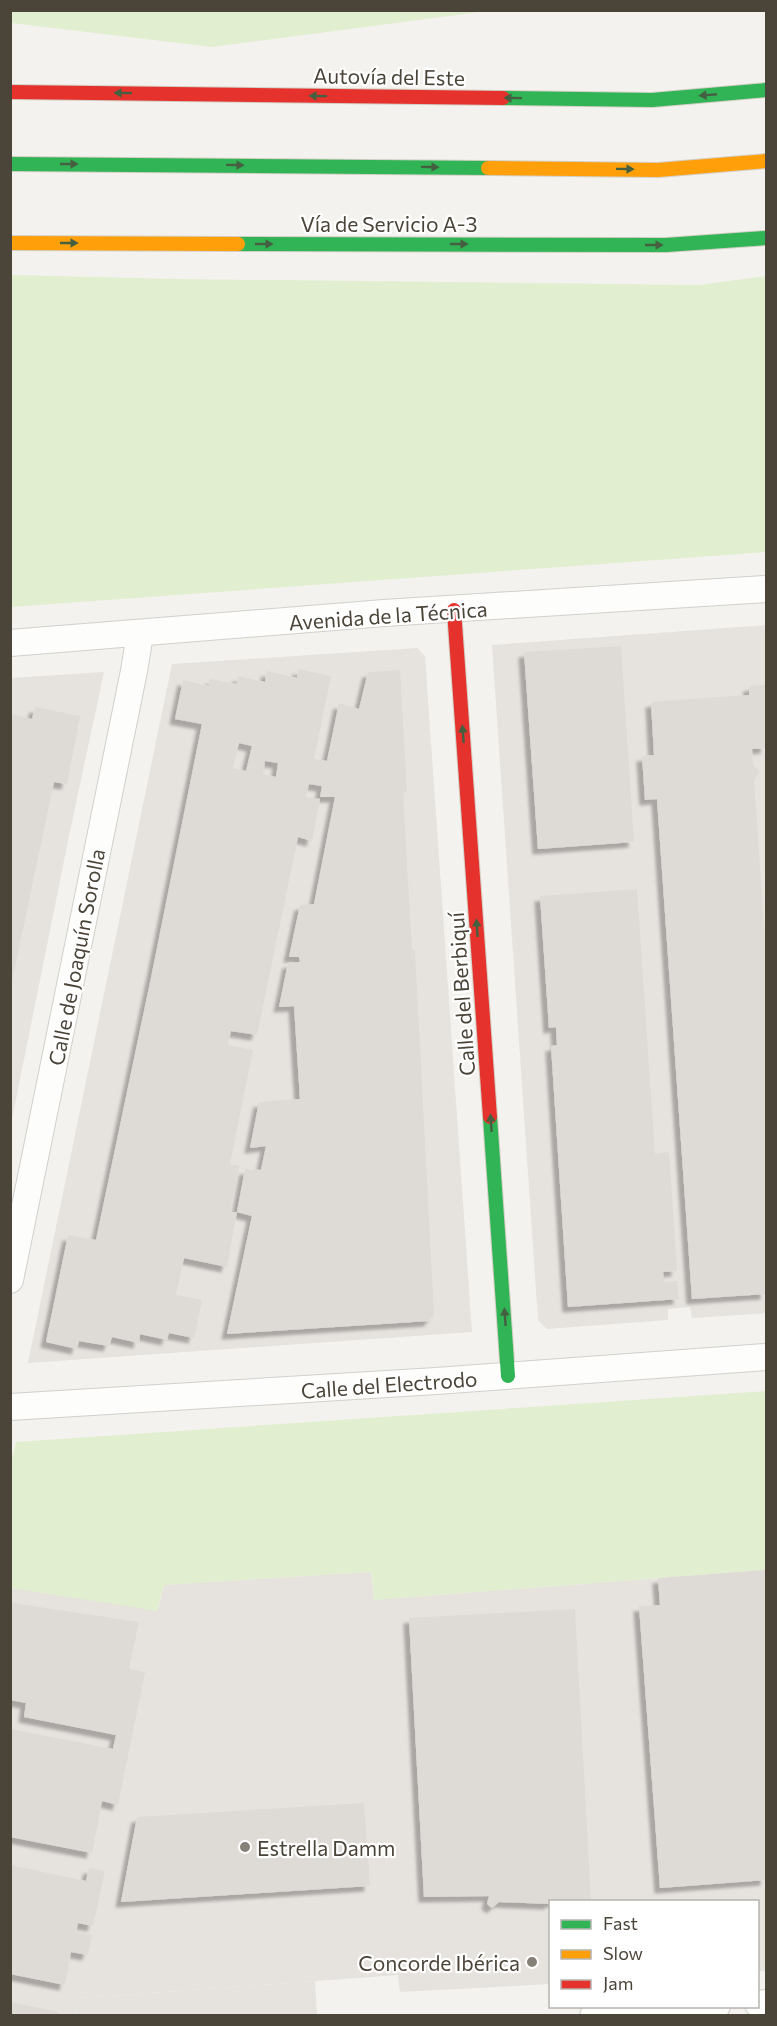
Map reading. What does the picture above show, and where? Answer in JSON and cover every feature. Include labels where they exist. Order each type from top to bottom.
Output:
[{"type":"main road","name":"Autovía del Este","points":[[10,92],[652,100],[766,90]]},
{"type":"main road","points":[[10,164],[658,170],[766,161]]},
{"type":"main road","name":"Vía de Servicio A-3","points":[[10,243],[666,245],[766,238]]},
{"type":"main road","name":"Calle del Berbiquí","points":[[454,610],[508,1376]]},
{"type":"street","name":"Avenida de la Técnica","points":[[10,643],[384,614],[766,589]]},
{"type":"street","name":"Calle de Joaquín Sorolla","points":[[10,1280],[140,634]]},
{"type":"street","name":"Calle del Electrodo","points":[[10,1407],[508,1376],[766,1357]]},
{"type":"street","points":[[593,2016],[703,2008]]},
{"type":"shaded area","points":[[766,625],[766,1313],[692,1318],[690,1307],[668,1309],[668,1320],[547,1329],[538,1320],[492,645]]},
{"type":"shaded area","points":[[417,648],[425,656],[472,1332],[28,1363],[172,664]]},
{"type":"shaded area","points":[[104,672],[70,831],[11,1124],[10,678]]},
{"type":"shaded area","points":[[766,1570],[766,1971],[759,1971],[759,1900],[549,1900],[549,1984],[400,1992],[398,1975],[79,1998],[75,2015],[11,2016],[11,1588],[158,1609],[164,1585],[371,1572],[374,1600]]},
{"type":"shaded area","points":[[315,1981],[317,2015],[75,2015],[79,1998]]},
{"type":"green space","points":[[11,10],[488,11],[212,47],[11,23]]},
{"type":"green space","points":[[11,275],[699,285],[766,276],[766,552],[11,607]]},
{"type":"green space","points":[[766,1391],[766,1570],[374,1600],[371,1572],[164,1585],[157,1611],[11,1588],[10,1466],[16,1442]]},
{"type":"building","points":[[621,646],[634,842],[538,849],[524,652]]},
{"type":"building","points":[[298,669],[331,676],[314,759],[327,761],[339,703],[359,709],[368,672],[400,670],[407,792],[403,793],[412,950],[415,950],[434,1315],[429,1321],[227,1334],[252,1216],[237,1212],[227,1267],[184,1258],[176,1295],[202,1300],[194,1338],[169,1333],[167,1340],[140,1334],[139,1343],[112,1337],[109,1346],[79,1341],[77,1349],[46,1342],[68,1235],[96,1240],[152,973],[202,724],[175,719],[183,680],[209,686],[210,679],[237,684],[238,676],[265,682],[267,671],[297,678]],"holes":[[[239,743],[252,746],[246,771],[233,768]],[[265,761],[278,763],[276,777],[263,774]],[[309,784],[322,786],[320,797],[335,797],[314,904],[300,905],[289,957],[299,957],[300,962],[288,963],[279,1007],[294,1006],[300,1099],[259,1102],[250,1148],[266,1146],[261,1170],[245,1169],[237,1212],[230,1212],[239,1166],[230,1164],[253,1050],[228,1045],[231,1031],[257,1035],[298,837],[312,841],[320,799],[306,797]]]},
{"type":"building","points":[[766,685],[766,748],[752,749],[753,765],[760,771],[754,779],[766,955],[766,1294],[692,1299],[657,799],[645,800],[642,756],[654,755],[651,702],[749,695],[749,686]]},
{"type":"building","points":[[35,707],[80,716],[67,784],[54,782],[12,981],[10,714],[32,719]]},
{"type":"building","points":[[637,889],[655,1154],[669,1152],[677,1271],[663,1272],[664,1282],[677,1281],[679,1299],[568,1307],[551,1046],[557,1045],[556,1027],[549,1028],[540,896]]},
{"type":"building","points":[[766,1570],[766,1880],[660,1888],[639,1606],[660,1605],[658,1578]]},
{"type":"building","points":[[12,1603],[139,1622],[129,1669],[145,1672],[118,1805],[102,1801],[92,1853],[10,1837],[10,1729],[113,1749],[116,1735],[24,1717],[26,1703],[10,1700],[10,1610]]},
{"type":"building","points":[[575,1609],[591,1900],[549,1900],[549,1904],[499,1902],[492,1908],[487,1904],[489,1896],[424,1897],[409,1618]]},
{"type":"building","points":[[364,1803],[370,1886],[121,1902],[137,1817]]},
{"type":"building","points":[[10,1865],[86,1881],[89,1868],[105,1871],[93,1926],[78,1923],[76,1932],[92,1935],[88,1955],[71,1952],[65,1985],[10,1974]]},
{"type":"building","points":[[10,2002],[59,2012],[58,2016],[10,2016]]},
{"type":"traffic: fast","points":[[503,98],[652,100],[766,90]]},
{"type":"traffic: fast","points":[[10,164],[488,168]]},
{"type":"traffic: fast","points":[[238,244],[666,245],[766,238]]},
{"type":"traffic: fast","points":[[490,1117],[508,1376]]},
{"type":"traffic: slow","points":[[488,168],[658,170],[766,161]]},
{"type":"traffic: slow","points":[[10,243],[238,244]]},
{"type":"traffic: jam","points":[[10,92],[503,98]]},
{"type":"traffic: jam","points":[[454,610],[490,1117]]},
{"type":"place","name":"Estrella Damm","points":[[245,1847]]},
{"type":"place","name":"Concorde Ibérica","points":[[532,1962]]}]
